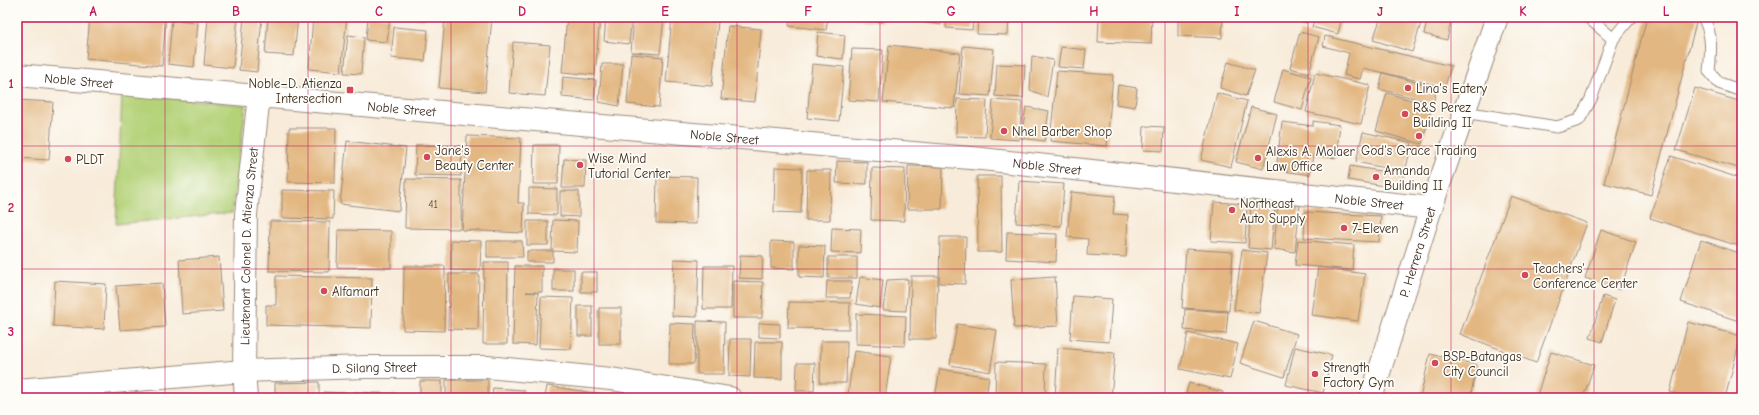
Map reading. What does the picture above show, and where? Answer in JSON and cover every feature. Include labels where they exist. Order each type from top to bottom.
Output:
[{"type":"street","name":"P. Herrera Street","points":[[1371,398],[1393,324],[1431,208],[1497,17]]},
{"type":"street","name":"Noble Street","points":[[17,75],[982,159],[1431,208]]},
{"type":"street","name":"Lieutenant Colonel D. Atienza Street","points":[[246,398],[244,371],[246,214],[259,95]]},
{"type":"street","name":"D. Silang Street","points":[[17,390],[76,391],[244,371],[366,367],[487,367],[611,379],[730,398]]},
{"type":"lane","points":[[1588,17],[1613,39]]},
{"type":"lane","points":[[1464,112],[1557,127],[1579,120],[1591,99],[1613,39],[1631,17]]},
{"type":"lane","points":[[1703,17],[1709,27],[1712,48],[1709,71],[1719,83],[1742,91]]},
{"type":"green space","points":[[122,94],[246,105],[232,213],[116,224]]},
{"type":"building","points":[[17,17],[21,17],[19,49],[17,49]]},
{"type":"building","points":[[90,17],[166,17],[162,66],[86,59]]},
{"type":"building","points":[[208,17],[238,17],[233,68],[204,65]]},
{"type":"building","points":[[244,17],[262,17],[257,72],[239,70]]},
{"type":"building","points":[[268,17],[298,17],[294,56],[265,54]]},
{"type":"building","points":[[313,17],[347,17],[341,72],[309,69]]},
{"type":"building","points":[[368,17],[390,17],[387,42],[366,40]]},
{"type":"building","points":[[399,17],[425,17],[424,20]]},
{"type":"building","points":[[445,17],[492,18],[485,92],[439,88]]},
{"type":"building","points":[[567,17],[600,17],[595,75],[562,72]]},
{"type":"building","points":[[606,17],[632,17],[629,44],[604,41]]},
{"type":"building","points":[[634,17],[664,17],[660,54],[631,52]]},
{"type":"building","points":[[672,17],[718,21],[712,86],[666,82]]},
{"type":"building","points":[[790,17],[828,17],[826,30],[789,26]]},
{"type":"building","points":[[855,17],[883,17],[883,22],[855,20]]},
{"type":"building","points":[[898,17],[942,17],[941,25]]},
{"type":"building","points":[[947,17],[973,17],[972,30],[946,28]]},
{"type":"building","points":[[978,17],[1009,17],[1008,35],[977,34]]},
{"type":"building","points":[[1099,17],[1152,17],[1151,44],[1098,42]]},
{"type":"building","points":[[1178,17],[1223,17],[1222,38],[1178,36]]},
{"type":"building","points":[[1282,17],[1308,17],[1307,23]]},
{"type":"building","points":[[1315,17],[1342,17],[1338,34],[1312,27]]},
{"type":"building","points":[[1355,17],[1372,17],[1371,21]]},
{"type":"building","points":[[1381,17],[1423,17],[1412,52],[1373,40]]},
{"type":"building","points":[[1428,17],[1451,20],[1447,40],[1424,34]]},
{"type":"building","points":[[1647,17],[1689,17],[1697,19],[1651,195],[1604,183]]},
{"type":"building","points":[[172,20],[198,22],[194,67],[168,64]]},
{"type":"building","points":[[728,26],[761,29],[755,102],[721,99]]},
{"type":"building","points":[[394,27],[428,30],[425,61],[391,58]]},
{"type":"building","points":[[818,32],[845,35],[843,59],[816,56]]},
{"type":"building","points":[[1300,32],[1319,37],[1309,73],[1290,68]]},
{"type":"building","points":[[348,35],[364,37],[361,74],[344,73]]},
{"type":"building","points":[[1325,36],[1451,66],[1445,87],[1363,68],[1360,79],[1344,75],[1349,53],[1323,46]]},
{"type":"building","points":[[513,42],[550,45],[545,96],[509,93]]},
{"type":"building","points":[[889,45],[960,53],[954,108],[883,102]]},
{"type":"building","points":[[963,46],[994,49],[990,96],[959,94]]},
{"type":"building","points":[[1061,47],[1086,50],[1084,69],[1058,67]]},
{"type":"building","points":[[852,49],[883,50],[879,102],[848,100]]},
{"type":"building","points":[[631,54],[663,57],[659,107],[627,104]]},
{"type":"building","points":[[1032,56],[1053,60],[1047,97],[1030,90]]},
{"type":"building","points":[[1228,62],[1255,70],[1246,96],[1220,88]]},
{"type":"building","points":[[602,64],[623,64],[619,106],[599,102]]},
{"type":"building","points":[[812,64],[844,67],[839,121],[807,118]]},
{"type":"building","points":[[997,64],[1025,65],[1023,98],[995,96]]},
{"type":"building","points":[[1283,69],[1311,77],[1302,110],[1274,102]]},
{"type":"building","points":[[1057,71],[1113,75],[1107,146],[1050,141]]},
{"type":"building","points":[[1315,73],[1370,85],[1361,124],[1306,112]]},
{"type":"building","name":"Lina's Eatery","points":[[1383,73],[1437,88],[1433,103],[1379,89]]},
{"type":"building","points":[[563,77],[596,80],[594,100],[562,97]]},
{"type":"building","points":[[1118,85],[1137,88],[1135,107],[1116,104]]},
{"type":"building","points":[[1695,88],[1742,102],[1742,169],[1676,150]]},
{"type":"building","points":[[1217,93],[1247,101],[1231,167],[1201,160]]},
{"type":"building","name":"R&S Perez Building II","points":[[1387,93],[1432,106],[1422,144],[1376,131]]},
{"type":"building","points":[[957,99],[987,100],[985,137],[956,136]]},
{"type":"building","points":[[17,100],[53,102],[49,160],[17,158]]},
{"type":"building","points":[[993,100],[1022,102],[1019,140],[990,138]]},
{"type":"building","points":[[1026,107],[1049,111],[1044,141],[1021,138]]},
{"type":"building","points":[[1251,107],[1277,114],[1263,169],[1236,162]]},
{"type":"building","points":[[1313,121],[1340,125],[1336,158],[1313,155],[1310,175],[1276,170],[1282,122],[1313,126]]},
{"type":"building","points":[[1144,126],[1164,127],[1163,151],[1143,150]]},
{"type":"building","points":[[289,128],[336,128],[335,183],[288,182]]},
{"type":"building","points":[[1363,132],[1412,143],[1405,172],[1356,162]]},
{"type":"building","points":[[467,136],[521,138],[518,203],[524,203],[523,233],[462,230]]},
{"type":"building","points":[[347,141],[406,148],[399,211],[340,204]]},
{"type":"building","points":[[416,145],[462,146],[461,176],[415,175]]},
{"type":"building","points":[[534,145],[559,145],[558,184],[533,184]]},
{"type":"building","points":[[1671,156],[1742,179],[1742,247],[1650,218]]},
{"type":"building","points":[[564,159],[586,160],[585,188],[562,188]]},
{"type":"building","points":[[837,161],[867,162],[867,184],[836,183]]},
{"type":"building","points":[[908,166],[943,167],[942,209],[907,209]]},
{"type":"building","name":"Amanda Building II","points":[[1350,166],[1404,175],[1402,189],[1348,180]]},
{"type":"building","points":[[775,167],[802,168],[801,213],[774,212]]},
{"type":"building","points":[[872,168],[905,169],[904,221],[871,220]]},
{"type":"building","points":[[807,170],[831,170],[830,220],[806,220]]},
{"type":"building","points":[[657,176],[697,177],[696,224],[656,223]]},
{"type":"building","points":[[977,176],[1001,176],[1002,252],[978,252]]},
{"type":"building","points":[[406,179],[461,180],[461,229],[405,228]]},
{"type":"building","points":[[1019,181],[1064,184],[1061,226],[1016,223]]},
{"type":"building","points":[[529,188],[557,189],[557,215],[529,214]]},
{"type":"building","points":[[282,190],[334,191],[333,219],[282,218]]},
{"type":"building","points":[[560,191],[579,191],[579,217],[560,216]]},
{"type":"building","points":[[1071,192],[1115,196],[1113,214],[1128,215],[1126,257],[1087,255],[1088,239],[1067,237]]},
{"type":"building","name":"Teachers' Conference Center","points":[[1511,196],[1587,223],[1536,363],[1460,334]]},
{"type":"building","points":[[1214,202],[1247,204],[1245,243],[1211,241]]},
{"type":"building","points":[[1278,202],[1300,204],[1295,252],[1274,249]]},
{"type":"building","points":[[1251,205],[1275,207],[1271,250],[1248,248]]},
{"type":"building","points":[[1305,212],[1381,216],[1379,242],[1304,238]]},
{"type":"building","points":[[553,220],[578,221],[577,252],[553,251],[553,262],[527,262],[527,251],[552,251]]},
{"type":"building","points":[[270,221],[330,222],[329,272],[269,271]]},
{"type":"building","points":[[527,221],[548,221],[548,245],[527,245]]},
{"type":"building","points":[[832,228],[861,229],[860,253],[831,252]]},
{"type":"building","points":[[338,230],[391,231],[391,268],[337,267]]},
{"type":"building","points":[[1601,230],[1636,242],[1620,290],[1585,278]]},
{"type":"building","points":[[1007,232],[1057,234],[1056,262],[1006,259]]},
{"type":"building","points":[[940,237],[966,237],[965,284],[939,283]]},
{"type":"building","points":[[451,240],[481,241],[480,271],[451,270]]},
{"type":"building","points":[[1298,240],[1354,245],[1352,270],[1295,265]]},
{"type":"building","points":[[1701,240],[1742,254],[1742,322],[1681,302]]},
{"type":"building","points":[[487,241],[522,241],[523,257],[487,257]]},
{"type":"building","points":[[771,241],[794,242],[794,269],[771,268]]},
{"type":"building","points":[[799,245],[825,246],[824,278],[799,277]]},
{"type":"building","points":[[1186,249],[1233,252],[1229,311],[1182,308]]},
{"type":"building","points":[[1242,250],[1267,253],[1259,313],[1234,310]]},
{"type":"building","points":[[740,255],[763,256],[762,279],[739,278]]},
{"type":"building","points":[[219,257],[223,311],[182,314],[179,260]]},
{"type":"building","points":[[828,257],[857,257],[857,278],[828,278]]},
{"type":"building","points":[[674,259],[699,260],[697,317],[672,316]]},
{"type":"building","points":[[484,262],[508,262],[507,344],[483,344]]},
{"type":"building","points":[[404,266],[445,266],[444,331],[403,330]]},
{"type":"building","points":[[515,266],[542,266],[542,292],[526,292],[538,293],[536,345],[513,344]]},
{"type":"building","points":[[704,266],[732,266],[731,309],[703,309]]},
{"type":"building","points":[[1318,267],[1365,274],[1358,321],[1311,315]]},
{"type":"building","points":[[553,269],[574,269],[574,291],[553,291]]},
{"type":"building","points":[[581,272],[597,272],[597,292],[581,292]]},
{"type":"building","points":[[449,274],[479,274],[478,330],[448,329]]},
{"type":"building","name":"Alfamart","points":[[276,276],[372,278],[371,328],[266,325],[266,305],[276,305]]},
{"type":"building","points":[[911,276],[938,276],[936,339],[910,339]]},
{"type":"building","points":[[860,277],[883,280],[880,308],[856,304]]},
{"type":"building","points":[[1055,277],[1058,326],[1014,328],[1011,280]]},
{"type":"building","points":[[908,279],[906,311],[883,310],[887,280]]},
{"type":"building","points":[[55,281],[106,284],[104,329],[53,326]]},
{"type":"building","points":[[733,281],[763,282],[762,318],[733,318]]},
{"type":"building","points":[[827,281],[852,281],[850,298],[826,298]]},
{"type":"building","points":[[162,283],[165,327],[120,330],[116,286]]},
{"type":"building","points":[[1073,296],[1112,299],[1109,342],[1070,339]]},
{"type":"building","points":[[1603,296],[1615,300],[1602,342],[1590,338]]},
{"type":"building","points":[[541,297],[573,298],[571,349],[539,348]]},
{"type":"building","points":[[789,302],[850,303],[849,329],[788,328]]},
{"type":"building","points":[[578,306],[592,306],[592,336],[578,336]]},
{"type":"building","points":[[599,308],[621,308],[621,344],[599,344]]},
{"type":"building","points":[[1185,309],[1228,312],[1226,334],[1184,330]]},
{"type":"building","points":[[856,314],[906,316],[905,346],[856,344]]},
{"type":"building","points":[[697,321],[725,322],[724,374],[697,374]]},
{"type":"building","points":[[1254,321],[1297,334],[1284,377],[1240,363]]},
{"type":"building","points":[[1688,322],[1741,336],[1725,398],[1691,398],[1670,392]]},
{"type":"building","points":[[670,323],[695,324],[694,364],[669,364]]},
{"type":"building","points":[[759,323],[780,324],[780,338],[759,337]]},
{"type":"building","points":[[957,324],[997,330],[990,372],[950,365]]},
{"type":"building","points":[[1188,333],[1238,344],[1230,379],[1180,369]]},
{"type":"building","points":[[730,339],[751,339],[750,377],[729,376]]},
{"type":"building","points":[[821,341],[847,341],[846,383],[820,383]]},
{"type":"building","points":[[755,342],[782,342],[782,379],[754,378]]},
{"type":"building","points":[[1295,347],[1332,355],[1323,393],[1286,385]]},
{"type":"building","points":[[1058,348],[1115,353],[1111,398],[1055,398]]},
{"type":"building","points":[[854,351],[891,356],[885,398],[848,394]]},
{"type":"building","points":[[1551,352],[1594,365],[1583,398],[1536,398]]},
{"type":"building","points":[[1430,354],[1477,365],[1470,398],[1420,398]]},
{"type":"building","points":[[996,362],[1046,364],[1045,398],[995,398]]},
{"type":"building","points":[[797,363],[815,363],[814,391],[796,391]]},
{"type":"building","points":[[940,369],[989,377],[986,398],[935,398]]},
{"type":"building","points":[[446,380],[488,380],[488,398],[446,398]]},
{"type":"building","points":[[420,381],[442,381],[442,398],[420,398]]},
{"type":"building","points":[[319,382],[319,398],[275,398],[275,383]]},
{"type":"building","points":[[1189,383],[1223,392],[1222,398],[1185,398]]},
{"type":"building","points":[[547,386],[608,395],[608,398],[545,398]]},
{"type":"building","points":[[493,388],[524,390],[524,398],[492,398]]},
{"type":"building","points":[[324,392],[349,393],[349,398],[323,398]]},
{"type":"building","points":[[354,392],[396,394],[396,398],[354,398]]},
{"type":"place","name":"Lina's Eatery","points":[[1408,88]]},
{"type":"place","name":"Noble–D. Atienza Intersection","points":[[350,90]]},
{"type":"place","name":"R&S Perez Building II","points":[[1405,114]]},
{"type":"place","name":"Nhel Barber Shop","points":[[1004,131]]},
{"type":"place","name":"God's Grace Trading","points":[[1419,136]]},
{"type":"place","name":"Jane's Beauty Center","points":[[427,157]]},
{"type":"place","name":"Alexis A. Molaer Law Office","points":[[1258,158]]},
{"type":"place","name":"PLDT","points":[[68,159]]},
{"type":"place","name":"Wise Mind Tutorial Center","points":[[580,165]]},
{"type":"place","name":"Amanda Building II","points":[[1376,177]]},
{"type":"place","name":"Northeast Auto Supply","points":[[1232,210]]},
{"type":"place","name":"7-Eleven","points":[[1344,228]]},
{"type":"place","name":"Teachers' Conference Center","points":[[1525,275]]},
{"type":"place","name":"Alfamart","points":[[324,291]]},
{"type":"place","name":"BSP-Batangas City Council","points":[[1435,363]]},
{"type":"place","name":"Strength Factory Gym","points":[[1315,374]]}]
